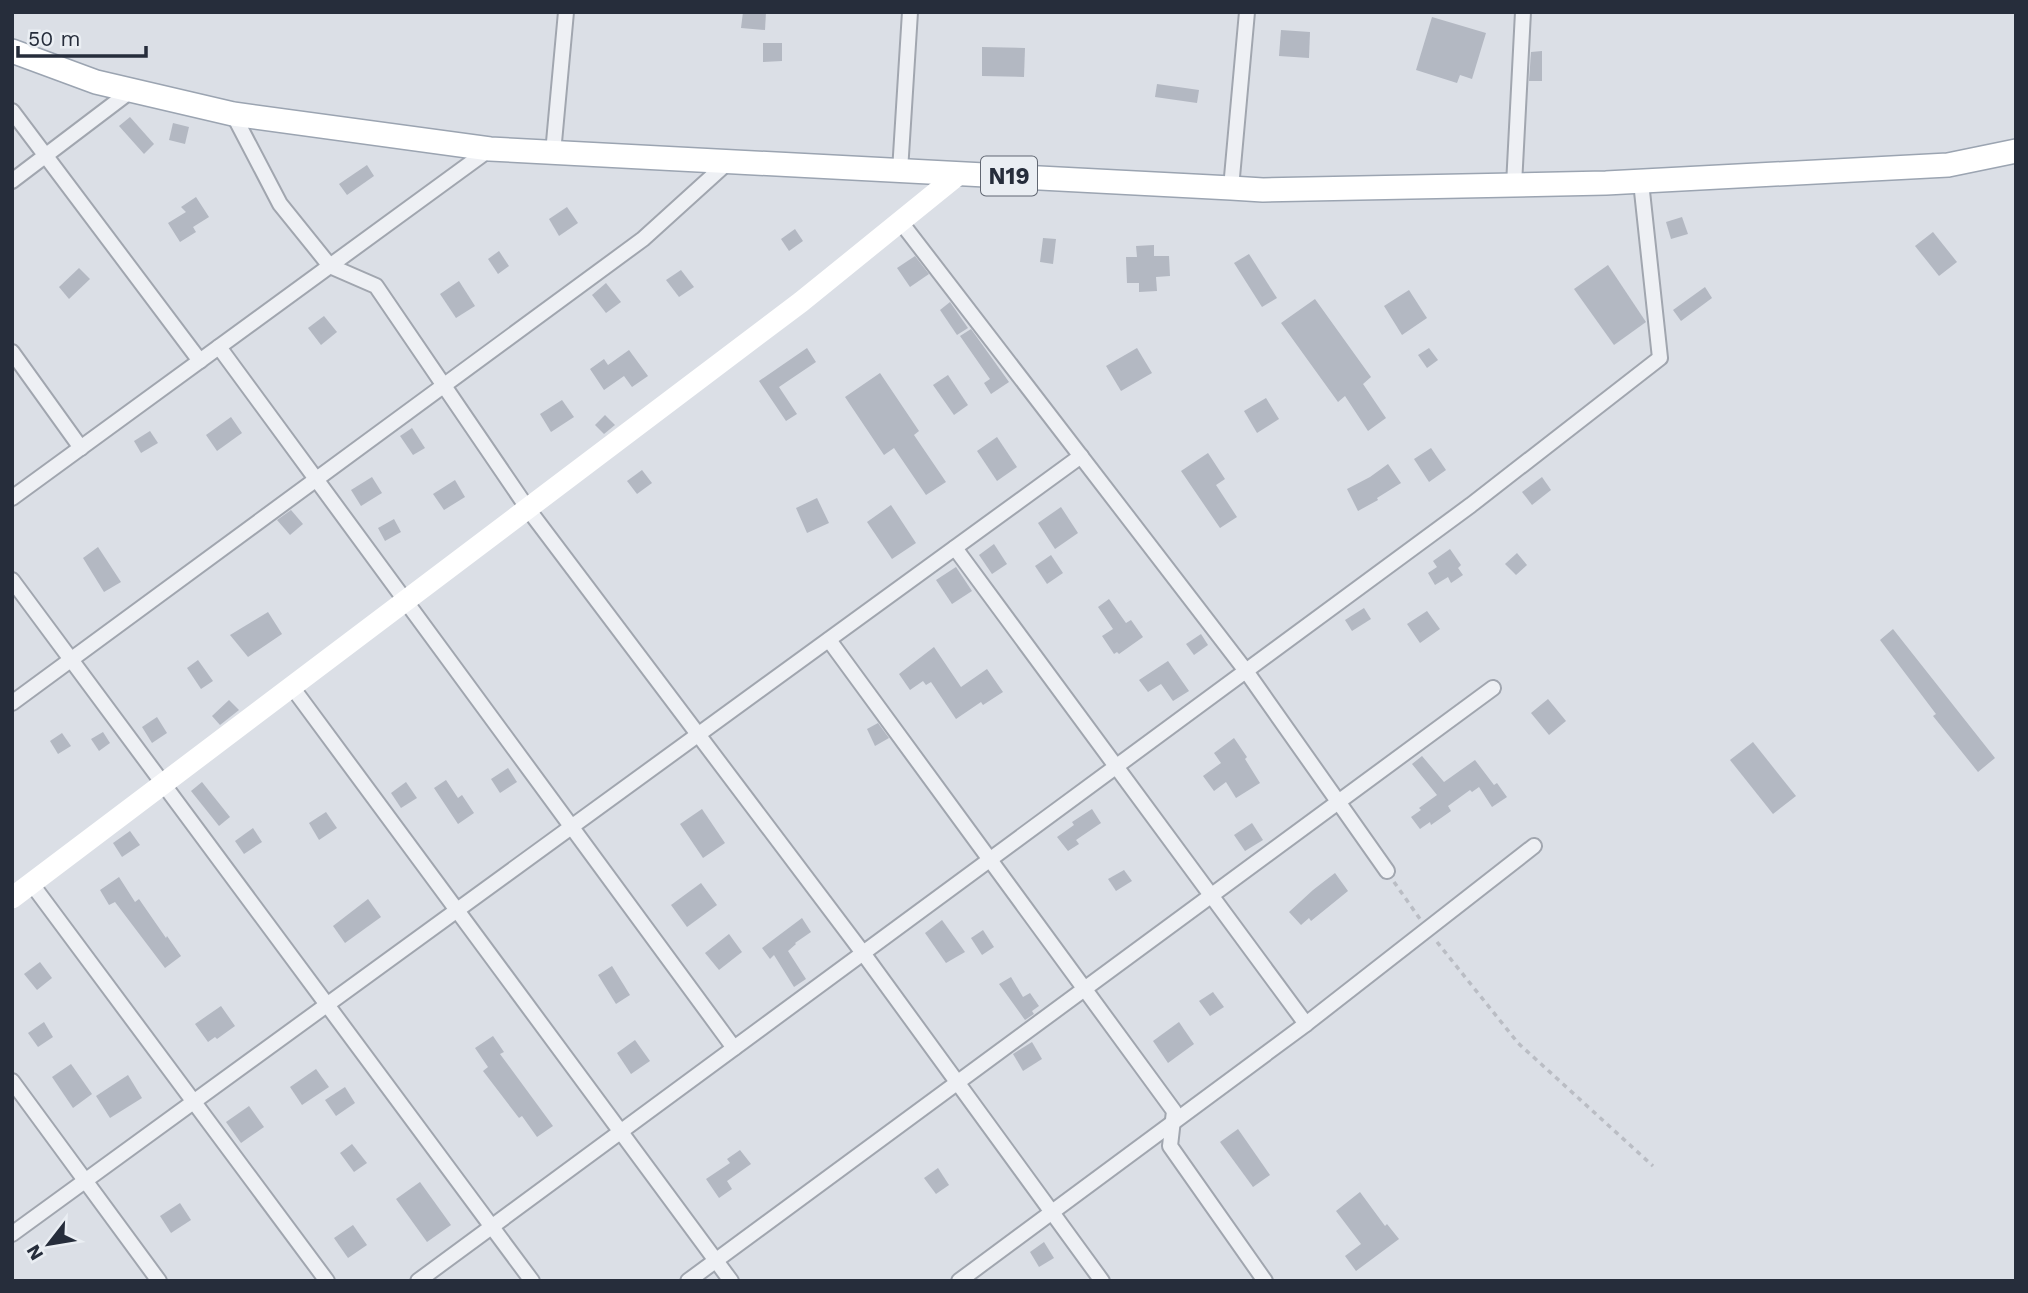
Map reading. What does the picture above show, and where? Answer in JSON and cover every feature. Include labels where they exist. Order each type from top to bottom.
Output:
[{"type":"main road","name":"N19","points":[[12,51],[96,82],[233,114],[490,149],[1263,190],[1641,181],[1948,165],[2016,151]]},
{"type":"street","points":[[553,153],[566,12]]},
{"type":"street","points":[[900,171],[910,12]]},
{"type":"street","points":[[1231,188],[1247,12]]},
{"type":"street","points":[[1514,185],[1523,12]]},
{"type":"street","points":[[12,181],[132,90]]},
{"type":"street","points":[[12,111],[200,361]]},
{"type":"street","points":[[233,114],[280,204],[330,266],[376,286],[528,509],[863,953],[1102,1281]]},
{"type":"street","points":[[12,498],[490,149]]},
{"type":"street","points":[[12,703],[643,239],[728,162]]},
{"type":"street","points":[[12,898],[801,302],[958,174]]},
{"type":"street","points":[[418,1281],[1471,505],[1660,358],[1641,181]]},
{"type":"street","points":[[900,221],[1246,671],[1387,871]]},
{"type":"street","points":[[219,347],[734,1048]]},
{"type":"street","points":[[12,352],[81,447]]},
{"type":"street","points":[[12,1234],[1081,456]]},
{"type":"street","points":[[955,548],[1306,1024]]},
{"type":"street","points":[[12,580],[532,1281]]},
{"type":"street","points":[[829,639],[1174,1111],[1170,1146],[1265,1281]]},
{"type":"street","points":[[292,687],[732,1281]]},
{"type":"street","points":[[688,1281],[1493,688]]},
{"type":"street","points":[[959,1281],[1306,1024],[1534,846]]},
{"type":"street","points":[[31,883],[327,1281]]},
{"type":"street","points":[[12,1081],[159,1281]]},
{"type":"path","points":[[1387,871],[1427,929],[1518,1043],[1653,1166]]},
{"type":"building","points":[[743,12],[766,12],[765,30],[741,28]]},
{"type":"building","points":[[1432,17],[1486,33],[1472,79],[1460,75],[1457,83],[1416,70]]},
{"type":"building","points":[[1281,30],[1310,32],[1309,58],[1279,56]]},
{"type":"building","points":[[763,43],[782,43],[782,61],[763,62]]},
{"type":"building","points":[[982,47],[1025,48],[1024,77],[982,76]]},
{"type":"building","points":[[1542,51],[1542,81],[1529,81],[1531,52]]},
{"type":"building","points":[[1157,84],[1199,90],[1197,103],[1155,97]]},
{"type":"building","points":[[130,117],[154,144],[144,154],[119,126]]},
{"type":"building","points":[[173,123],[189,127],[185,144],[169,140]]},
{"type":"building","points":[[367,165],[374,176],[347,195],[339,184]]},
{"type":"building","points":[[196,197],[209,217],[193,227],[196,232],[180,242],[168,223],[186,212],[181,207]]},
{"type":"building","points":[[567,207],[578,223],[559,236],[549,219]]},
{"type":"building","points":[[1682,217],[1688,234],[1671,239],[1666,222]]},
{"type":"building","points":[[795,229],[803,241],[789,251],[781,239]]},
{"type":"building","points":[[1933,232],[1957,262],[1939,276],[1915,246]]},
{"type":"building","points":[[1043,238],[1056,239],[1053,264],[1040,262]]},
{"type":"building","points":[[1154,245],[1154,256],[1169,256],[1170,276],[1156,277],[1157,291],[1139,292],[1139,283],[1127,283],[1126,257],[1137,257],[1136,246]]},
{"type":"building","points":[[499,251],[509,266],[498,274],[488,259]]},
{"type":"building","points":[[1249,254],[1277,298],[1262,307],[1234,263]]},
{"type":"building","points":[[915,256],[929,274],[910,287],[897,268]]},
{"type":"building","points":[[1608,265],[1646,322],[1614,345],[1574,289]]},
{"type":"building","points":[[79,268],[90,279],[69,299],[59,287]]},
{"type":"building","points":[[681,270],[694,287],[679,297],[666,280]]},
{"type":"building","points":[[459,281],[475,306],[456,318],[440,294]]},
{"type":"building","points":[[606,283],[621,302],[606,313],[592,295]]},
{"type":"building","points":[[1705,287],[1712,298],[1681,321],[1673,310]]},
{"type":"building","points":[[1409,290],[1427,318],[1402,335],[1384,306]]},
{"type":"building","points":[[1315,299],[1371,377],[1363,384],[1386,418],[1368,431],[1345,396],[1338,402],[1281,323]]},
{"type":"building","points":[[950,302],[968,328],[957,335],[940,310]]},
{"type":"building","points":[[324,316],[337,332],[321,345],[308,328]]},
{"type":"building","points":[[971,329],[1009,382],[991,394],[984,383],[990,379],[960,336]]},
{"type":"building","points":[[807,348],[816,362],[779,387],[797,414],[786,421],[759,381]]},
{"type":"building","points":[[1137,348],[1152,373],[1121,391],[1106,366]]},
{"type":"building","points":[[1429,348],[1438,360],[1427,368],[1418,355]]},
{"type":"building","points":[[629,350],[648,376],[632,387],[624,376],[604,390],[590,369],[604,359],[608,365]]},
{"type":"building","points":[[880,373],[919,431],[914,435],[946,482],[926,495],[894,448],[884,455],[845,397]]},
{"type":"building","points":[[948,375],[968,405],[954,415],[933,385]]},
{"type":"building","points":[[1266,398],[1279,419],[1257,433],[1244,411]]},
{"type":"building","points":[[562,400],[574,417],[551,432],[540,414]]},
{"type":"building","points":[[605,415],[615,425],[604,434],[595,425]]},
{"type":"building","points":[[231,417],[242,433],[217,451],[206,435]]},
{"type":"building","points":[[412,428],[425,448],[413,455],[400,436]]},
{"type":"building","points":[[150,431],[158,443],[141,453],[134,441]]},
{"type":"building","points":[[997,437],[1017,467],[997,481],[977,451]]},
{"type":"building","points":[[1431,448],[1446,470],[1429,482],[1414,459]]},
{"type":"building","points":[[1208,453],[1225,479],[1216,485],[1237,517],[1220,528],[1181,471]]},
{"type":"building","points":[[1388,464],[1401,483],[1358,511],[1347,489]]},
{"type":"building","points":[[642,470],[652,483],[637,494],[627,481]]},
{"type":"building","points":[[372,477],[382,493],[361,506],[351,490]]},
{"type":"building","points":[[1542,477],[1551,490],[1532,505],[1522,492]]},
{"type":"building","points":[[455,480],[465,497],[444,510],[433,494]]},
{"type":"building","points":[[817,498],[829,523],[807,533],[796,508]]},
{"type":"building","points":[[891,505],[916,543],[892,559],[867,522]]},
{"type":"building","points":[[1061,507],[1078,533],[1055,549],[1038,523]]},
{"type":"building","points":[[291,510],[303,524],[290,535],[277,520]]},
{"type":"building","points":[[394,519],[401,532],[385,541],[378,528]]},
{"type":"building","points":[[994,544],[1007,564],[992,574],[979,555]]},
{"type":"building","points":[[98,547],[121,582],[104,592],[83,558]]},
{"type":"building","points":[[1450,549],[1461,565],[1458,568],[1463,575],[1451,583],[1448,577],[1435,585],[1428,573],[1437,567],[1433,561]]},
{"type":"building","points":[[1517,553],[1527,565],[1516,575],[1505,564]]},
{"type":"building","points":[[1051,555],[1063,573],[1047,584],[1035,566]]},
{"type":"building","points":[[956,567],[972,591],[952,604],[936,580]]},
{"type":"building","points":[[1109,599],[1126,623],[1131,620],[1143,637],[1119,654],[1114,654],[1102,636],[1113,629],[1098,607]]},
{"type":"building","points":[[1364,608],[1371,619],[1352,631],[1345,620]]},
{"type":"building","points":[[1427,611],[1440,629],[1420,643],[1407,624]]},
{"type":"building","points":[[268,612],[282,634],[248,657],[230,635]]},
{"type":"building","points":[[1893,629],[1995,758],[1978,772],[1933,716],[1936,714],[1880,640]]},
{"type":"building","points":[[1201,634],[1208,645],[1194,655],[1186,644]]},
{"type":"building","points":[[934,647],[961,687],[987,669],[1003,692],[983,705],[981,702],[956,719],[931,682],[926,685],[923,681],[910,690],[899,674]]},
{"type":"building","points":[[198,660],[213,681],[201,689],[187,668]]},
{"type":"building","points":[[1168,661],[1189,691],[1173,701],[1161,684],[1148,692],[1139,680]]},
{"type":"building","points":[[1548,699],[1566,721],[1549,735],[1531,713]]},
{"type":"building","points":[[229,700],[239,710],[220,725],[212,716]]},
{"type":"building","points":[[157,717],[167,733],[152,743],[142,727]]},
{"type":"building","points":[[878,723],[889,738],[875,746],[867,729]]},
{"type":"building","points":[[103,732],[110,743],[99,751],[91,739]]},
{"type":"building","points":[[62,733],[71,746],[58,754],[50,741]]},
{"type":"building","points":[[1234,738],[1260,783],[1236,798],[1226,782],[1214,791],[1203,776],[1221,763],[1214,753]]},
{"type":"building","points":[[1753,742],[1796,796],[1773,814],[1730,760]]},
{"type":"building","points":[[1422,756],[1444,782],[1475,760],[1507,797],[1492,807],[1479,787],[1472,792],[1470,790],[1448,806],[1451,811],[1420,829],[1411,817],[1437,795],[1412,764]]},
{"type":"building","points":[[508,768],[517,782],[500,793],[491,779]]},
{"type":"building","points":[[446,780],[458,798],[462,795],[474,813],[458,824],[434,788]]},
{"type":"building","points":[[202,782],[230,817],[219,826],[191,791]]},
{"type":"building","points":[[406,782],[417,798],[401,808],[391,793]]},
{"type":"building","points":[[702,809],[725,843],[703,858],[680,824]]},
{"type":"building","points":[[1092,809],[1101,823],[1076,840],[1079,844],[1068,851],[1057,837],[1074,825],[1072,822]]},
{"type":"building","points":[[326,812],[337,828],[319,840],[309,823]]},
{"type":"building","points":[[1252,823],[1263,840],[1245,851],[1234,835]]},
{"type":"building","points":[[253,828],[262,842],[244,854],[235,841]]},
{"type":"building","points":[[130,831],[140,845],[122,857],[113,843]]},
{"type":"building","points":[[1124,870],[1132,881],[1116,891],[1108,879]]},
{"type":"building","points":[[1335,873],[1348,891],[1311,921],[1309,918],[1301,925],[1289,912]]},
{"type":"building","points":[[119,877],[135,902],[139,899],[181,956],[165,968],[115,902],[109,905],[100,890]]},
{"type":"building","points":[[701,883],[717,905],[687,927],[671,905]]},
{"type":"building","points":[[368,899],[381,917],[345,943],[333,926]]},
{"type":"building","points":[[802,918],[811,932],[788,951],[806,979],[794,987],[774,955],[770,959],[762,948]]},
{"type":"building","points":[[942,920],[965,952],[946,963],[925,933]]},
{"type":"building","points":[[983,930],[994,947],[982,955],[971,938]]},
{"type":"building","points":[[729,934],[742,952],[719,970],[705,953]]},
{"type":"building","points":[[40,962],[52,978],[37,990],[24,974]]},
{"type":"building","points":[[612,966],[630,995],[616,1004],[598,975]]},
{"type":"building","points":[[1011,977],[1023,997],[1030,993],[1039,1006],[1032,1011],[1034,1014],[1025,1020],[999,984]]},
{"type":"building","points":[[1213,992],[1224,1007],[1210,1016],[1199,1001]]},
{"type":"building","points":[[221,1006],[235,1026],[208,1042],[195,1024]]},
{"type":"building","points":[[44,1022],[53,1037],[38,1047],[28,1033]]},
{"type":"building","points":[[1179,1022],[1194,1044],[1168,1063],[1153,1041]]},
{"type":"building","points":[[493,1036],[504,1052],[500,1054],[553,1126],[537,1137],[483,1071],[488,1067],[475,1048]]},
{"type":"building","points":[[635,1040],[650,1061],[631,1074],[617,1053]]},
{"type":"building","points":[[1032,1042],[1042,1059],[1023,1071],[1013,1054]]},
{"type":"building","points":[[71,1064],[92,1094],[73,1108],[52,1077]]},
{"type":"building","points":[[316,1069],[329,1087],[302,1105],[290,1087]]},
{"type":"building","points":[[128,1075],[142,1098],[110,1118],[96,1096]]},
{"type":"building","points":[[345,1087],[355,1103],[336,1116],[325,1100]]},
{"type":"building","points":[[249,1106],[264,1127],[241,1143],[226,1122]]},
{"type":"building","points":[[1238,1129],[1270,1175],[1253,1187],[1220,1142]]},
{"type":"building","points":[[352,1144],[367,1163],[354,1172],[340,1153]]},
{"type":"building","points":[[740,1150],[751,1164],[727,1181],[732,1189],[719,1198],[706,1179],[730,1163],[727,1159]]},
{"type":"building","points":[[938,1168],[949,1185],[936,1194],[924,1178]]},
{"type":"building","points":[[420,1182],[451,1225],[427,1242],[396,1199]]},
{"type":"building","points":[[1360,1192],[1385,1226],[1387,1224],[1399,1239],[1356,1271],[1345,1256],[1361,1244],[1336,1211]]},
{"type":"building","points":[[180,1203],[191,1220],[171,1233],[160,1216]]},
{"type":"building","points":[[353,1225],[367,1245],[348,1258],[334,1238]]},
{"type":"building","points":[[1044,1242],[1054,1258],[1039,1267],[1030,1252]]}]
